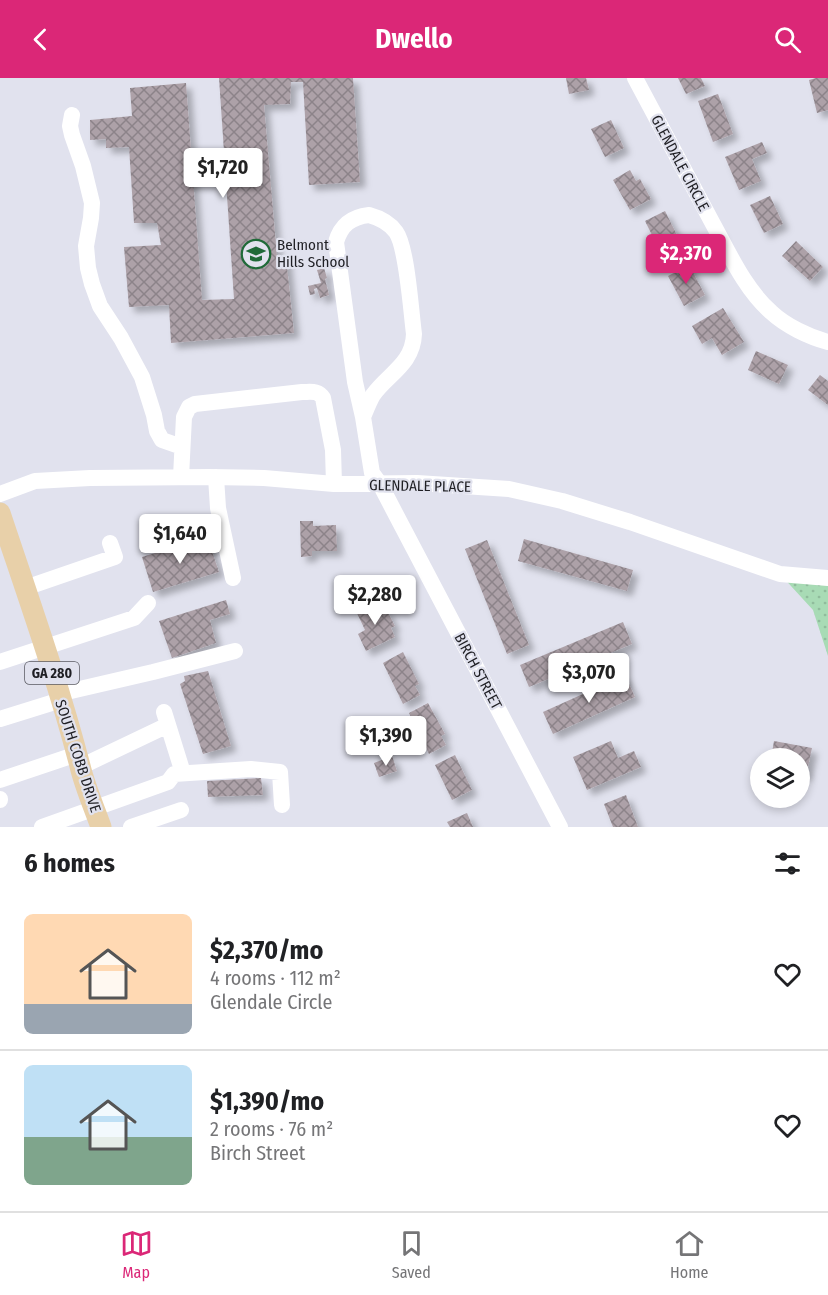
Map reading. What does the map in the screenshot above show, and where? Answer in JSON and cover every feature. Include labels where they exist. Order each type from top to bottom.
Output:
[{"type":"main road","name":"SOUTH COBB DRIVE","points":[[0,513],[98,818]]},
{"type":"street","name":"GLENDALE CIRCLE","points":[[635,78],[711,221],[751,290],[772,313],[789,325],[828,342]]},
{"type":"street","points":[[72,115],[70,126],[72,135],[83,166],[92,203],[92,218],[86,246],[92,284],[100,306],[142,377],[157,431],[162,440],[182,447]]},
{"type":"street","name":"BIRCH STREET","points":[[363,417],[372,396],[405,361],[413,345],[414,334],[404,254],[398,234],[390,224],[369,214],[359,216],[340,229],[336,242],[355,382],[372,473],[380,484],[560,827]]},
{"type":"street","points":[[181,477],[184,417],[189,407],[195,404],[317,392],[323,398],[333,450],[334,484]]},
{"type":"street","name":"GLENDALE PLACE","points":[[0,494],[35,481],[92,483],[181,477],[264,478],[334,484],[417,483],[509,489],[562,501],[630,522],[780,574],[828,578]]},
{"type":"street","points":[[216,477],[218,508],[232,578]]},
{"type":"street","points":[[25,588],[115,557],[110,543]]},
{"type":"street","points":[[0,662],[134,618],[148,603]]},
{"type":"street","points":[[0,719],[60,697],[235,651]]},
{"type":"street","points":[[0,780],[79,760],[166,718],[183,773]]},
{"type":"street","points":[[42,827],[98,818],[168,782],[174,774],[183,773],[251,769],[280,772],[282,805]]},
{"type":"street","points":[[131,827],[181,810]]},
{"type":"green space","points":[[780,574],[828,578],[828,656],[813,610]]},
{"type":"building","points":[[219,78],[353,78],[360,182],[309,185],[303,82],[291,82],[290,104],[264,105],[277,257],[286,257],[294,333],[171,343],[169,305],[129,307],[124,247],[161,245],[157,223],[134,223],[129,147],[106,148],[106,139],[90,140],[90,120],[132,116],[130,88],[186,83],[202,300],[234,299]]},
{"type":"building","points":[[566,78],[586,78],[589,90],[569,94]]},
{"type":"building","points":[[678,78],[701,78],[705,86],[686,94]]},
{"type":"building","points":[[828,78],[828,110],[817,113],[809,80]]},
{"type":"building","points":[[718,94],[733,134],[713,142],[698,101]]},
{"type":"building","points":[[611,120],[624,148],[605,157],[591,129]]},
{"type":"building","points":[[762,142],[767,153],[752,159],[761,181],[739,190],[725,157]]},
{"type":"building","points":[[630,170],[636,181],[640,179],[651,199],[630,210],[613,180]]},
{"type":"building","points":[[770,196],[783,224],[764,233],[750,205]]},
{"type":"building","points":[[665,211],[681,243],[661,253],[645,221]]},
{"type":"building","points":[[796,241],[823,267],[810,281],[782,256]]},
{"type":"building","points":[[689,265],[705,295],[684,306],[668,276]]},
{"type":"building","points":[[324,268],[329,295],[320,298],[317,288],[314,289],[315,294],[310,295],[308,286],[321,283],[317,270]]},
{"type":"building","points":[[723,308],[744,342],[722,355],[712,338],[702,344],[692,326]]},
{"type":"building","points":[[756,351],[788,365],[779,384],[748,370]]},
{"type":"building","points":[[820,375],[828,381],[828,405],[808,390]]},
{"type":"building","points":[[300,521],[313,521],[313,526],[336,525],[337,551],[312,551],[312,556],[301,557]]},
{"type":"building","points":[[207,537],[219,572],[153,592],[142,557]]},
{"type":"building","points":[[524,539],[633,570],[627,591],[518,561]]},
{"type":"building","points":[[487,540],[529,645],[507,654],[465,549]]},
{"type":"building","points":[[226,600],[230,614],[210,620],[216,643],[172,658],[159,621]]},
{"type":"building","points":[[377,601],[382,611],[386,609],[395,626],[391,628],[395,637],[366,651],[358,634],[365,630],[356,611]]},
{"type":"building","points":[[623,622],[632,644],[529,687],[520,665]]},
{"type":"building","points":[[403,652],[419,684],[415,686],[420,695],[403,704],[383,663]]},
{"type":"building","points":[[208,671],[231,746],[203,754],[180,684],[185,681],[184,676]]},
{"type":"building","points":[[625,675],[635,697],[553,734],[543,712]]},
{"type":"building","points":[[428,703],[445,734],[441,736],[446,745],[429,754],[409,713]]},
{"type":"building","points":[[611,741],[618,758],[634,751],[641,767],[587,790],[573,757]]},
{"type":"building","points":[[774,741],[812,748],[810,757],[810,748],[773,748]]},
{"type":"building","points":[[455,755],[472,790],[452,800],[435,765]]},
{"type":"building","points":[[392,756],[397,771],[379,777],[374,763]]},
{"type":"building","points":[[261,778],[263,795],[208,797],[207,781]]},
{"type":"building","points":[[626,795],[638,827],[613,827],[604,804]]},
{"type":"building","points":[[467,813],[473,827],[450,827],[447,822]]},
{"type":"place","name":"Belmont Hills School","points":[[256,254]]}]
